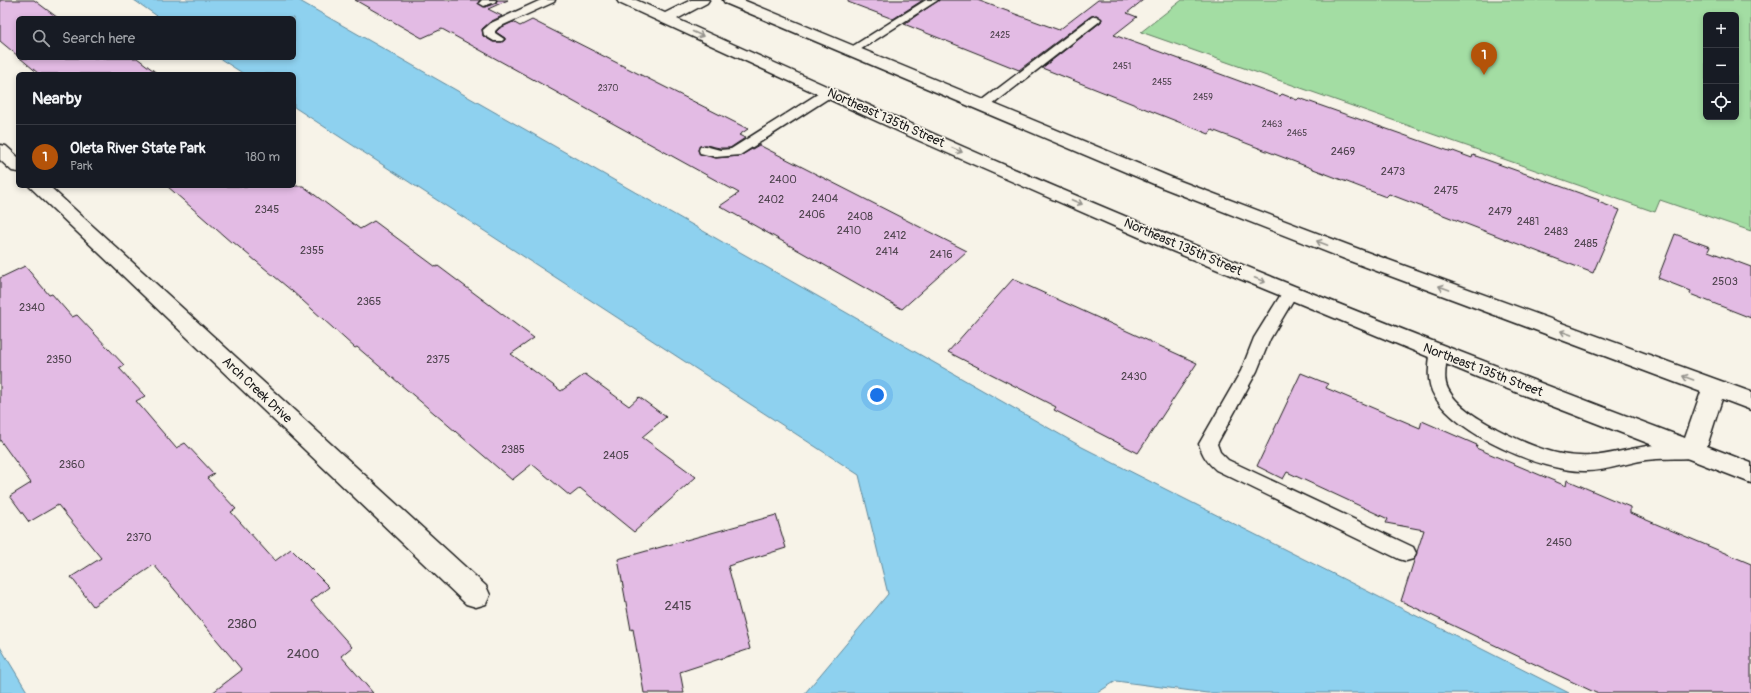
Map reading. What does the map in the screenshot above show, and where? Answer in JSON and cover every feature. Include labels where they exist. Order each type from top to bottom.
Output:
[{"type":"street","name":"Northeast 135th Street","points":[[624,0],[828,93],[1290,292],[1438,352],[1751,473]]},
{"type":"street","points":[[665,19],[702,0]]},
{"type":"street","points":[[730,0],[1161,180],[1292,231],[1751,401]]},
{"type":"street","points":[[0,150],[16,165]]},
{"type":"street","name":"Arch Creek Drive","points":[[40,188],[476,595]]},
{"type":"street","points":[[1693,451],[1714,388]]},
{"type":"lane","points":[[498,39],[490,35],[489,30],[495,25],[550,0]]},
{"type":"lane","points":[[851,51],[933,0]]},
{"type":"lane","points":[[983,106],[1096,19]]},
{"type":"lane","points":[[705,150],[720,155],[735,152],[828,93]]},
{"type":"lane","points":[[1290,292],[1262,338],[1249,371],[1208,444],[1212,456],[1222,465],[1406,553]]},
{"type":"lane","points":[[1438,352],[1436,363],[1438,384],[1441,393],[1454,410],[1488,433],[1520,448],[1566,463],[1583,464],[1626,459],[1646,454],[1693,451]]},
{"type":"green space","points":[[1182,0],[1751,0],[1751,231],[1660,200],[1655,212],[1141,32]]},
{"type":"water","points":[[134,0],[298,0],[1082,447],[1569,693],[1207,693],[1116,681],[1097,693],[805,693],[888,594],[859,475],[296,108],[296,72],[241,72],[222,60],[296,60],[296,16],[157,16]]},
{"type":"water","points":[[0,647],[28,693],[0,693]]},
{"type":"building","points":[[0,0],[34,0],[55,16],[16,16],[16,54],[0,41]]},
{"type":"building","points":[[355,0],[480,0],[478,3],[485,7],[496,3],[497,0],[508,0],[488,9],[502,16],[490,22],[482,29],[483,36],[493,42],[502,42],[505,40],[505,38],[496,32],[500,28],[513,22],[520,26],[532,20],[748,129],[739,135],[745,138],[730,148],[705,145],[700,146],[698,150],[700,154],[716,158],[740,156],[759,145],[967,251],[902,309],[720,206],[739,193],[442,29],[422,38]]},
{"type":"building","points":[[848,0],[923,0],[893,19],[848,2]]},
{"type":"building","points":[[939,0],[977,0],[1059,30],[1098,0],[1143,0],[1127,13],[1137,17],[1114,35],[1280,96],[1282,94],[1297,100],[1299,98],[1452,152],[1453,151],[1472,158],[1473,155],[1599,200],[1598,202],[1620,210],[1593,273],[1389,194],[1386,197],[1212,130],[1209,134],[1042,68],[1101,22],[1102,19],[1097,15],[1091,16],[1019,70],[904,24]]},
{"type":"building","points":[[22,60],[140,60],[155,72],[37,72]]},
{"type":"building","points":[[296,186],[303,186],[360,229],[374,221],[436,267],[438,266],[534,338],[511,354],[561,391],[585,374],[629,406],[639,397],[666,417],[642,437],[696,477],[634,532],[580,488],[570,496],[532,464],[512,480],[357,347],[355,348],[292,291],[233,242],[232,243],[169,188],[296,188]]},
{"type":"building","points":[[1675,234],[1710,247],[1708,251],[1751,267],[1751,318],[1690,294],[1691,291],[1658,278]]},
{"type":"building","points":[[25,266],[49,295],[52,294],[72,317],[77,315],[124,365],[119,368],[145,396],[136,401],[176,448],[185,443],[214,474],[207,478],[236,509],[231,512],[275,561],[291,549],[329,587],[311,601],[352,647],[341,656],[373,693],[212,693],[242,670],[154,565],[93,606],[71,577],[101,558],[58,505],[29,522],[10,496],[31,483],[0,440],[0,278]]},
{"type":"building","points":[[1013,279],[1197,363],[1138,453],[1054,410],[1056,407],[948,352]]},
{"type":"building","points":[[1301,373],[1328,384],[1326,388],[1420,428],[1422,421],[1477,445],[1476,448],[1566,486],[1567,480],[1630,507],[1630,513],[1751,564],[1751,693],[1596,693],[1401,601],[1424,530],[1386,523],[1388,519],[1287,472],[1283,479],[1257,466]]},
{"type":"building","points":[[776,515],[786,548],[728,566],[750,649],[680,672],[684,693],[644,693],[633,629],[631,630],[618,559]]},
{"type":"place","name":"Oleta River State Park","points":[[1484,75]]}]
